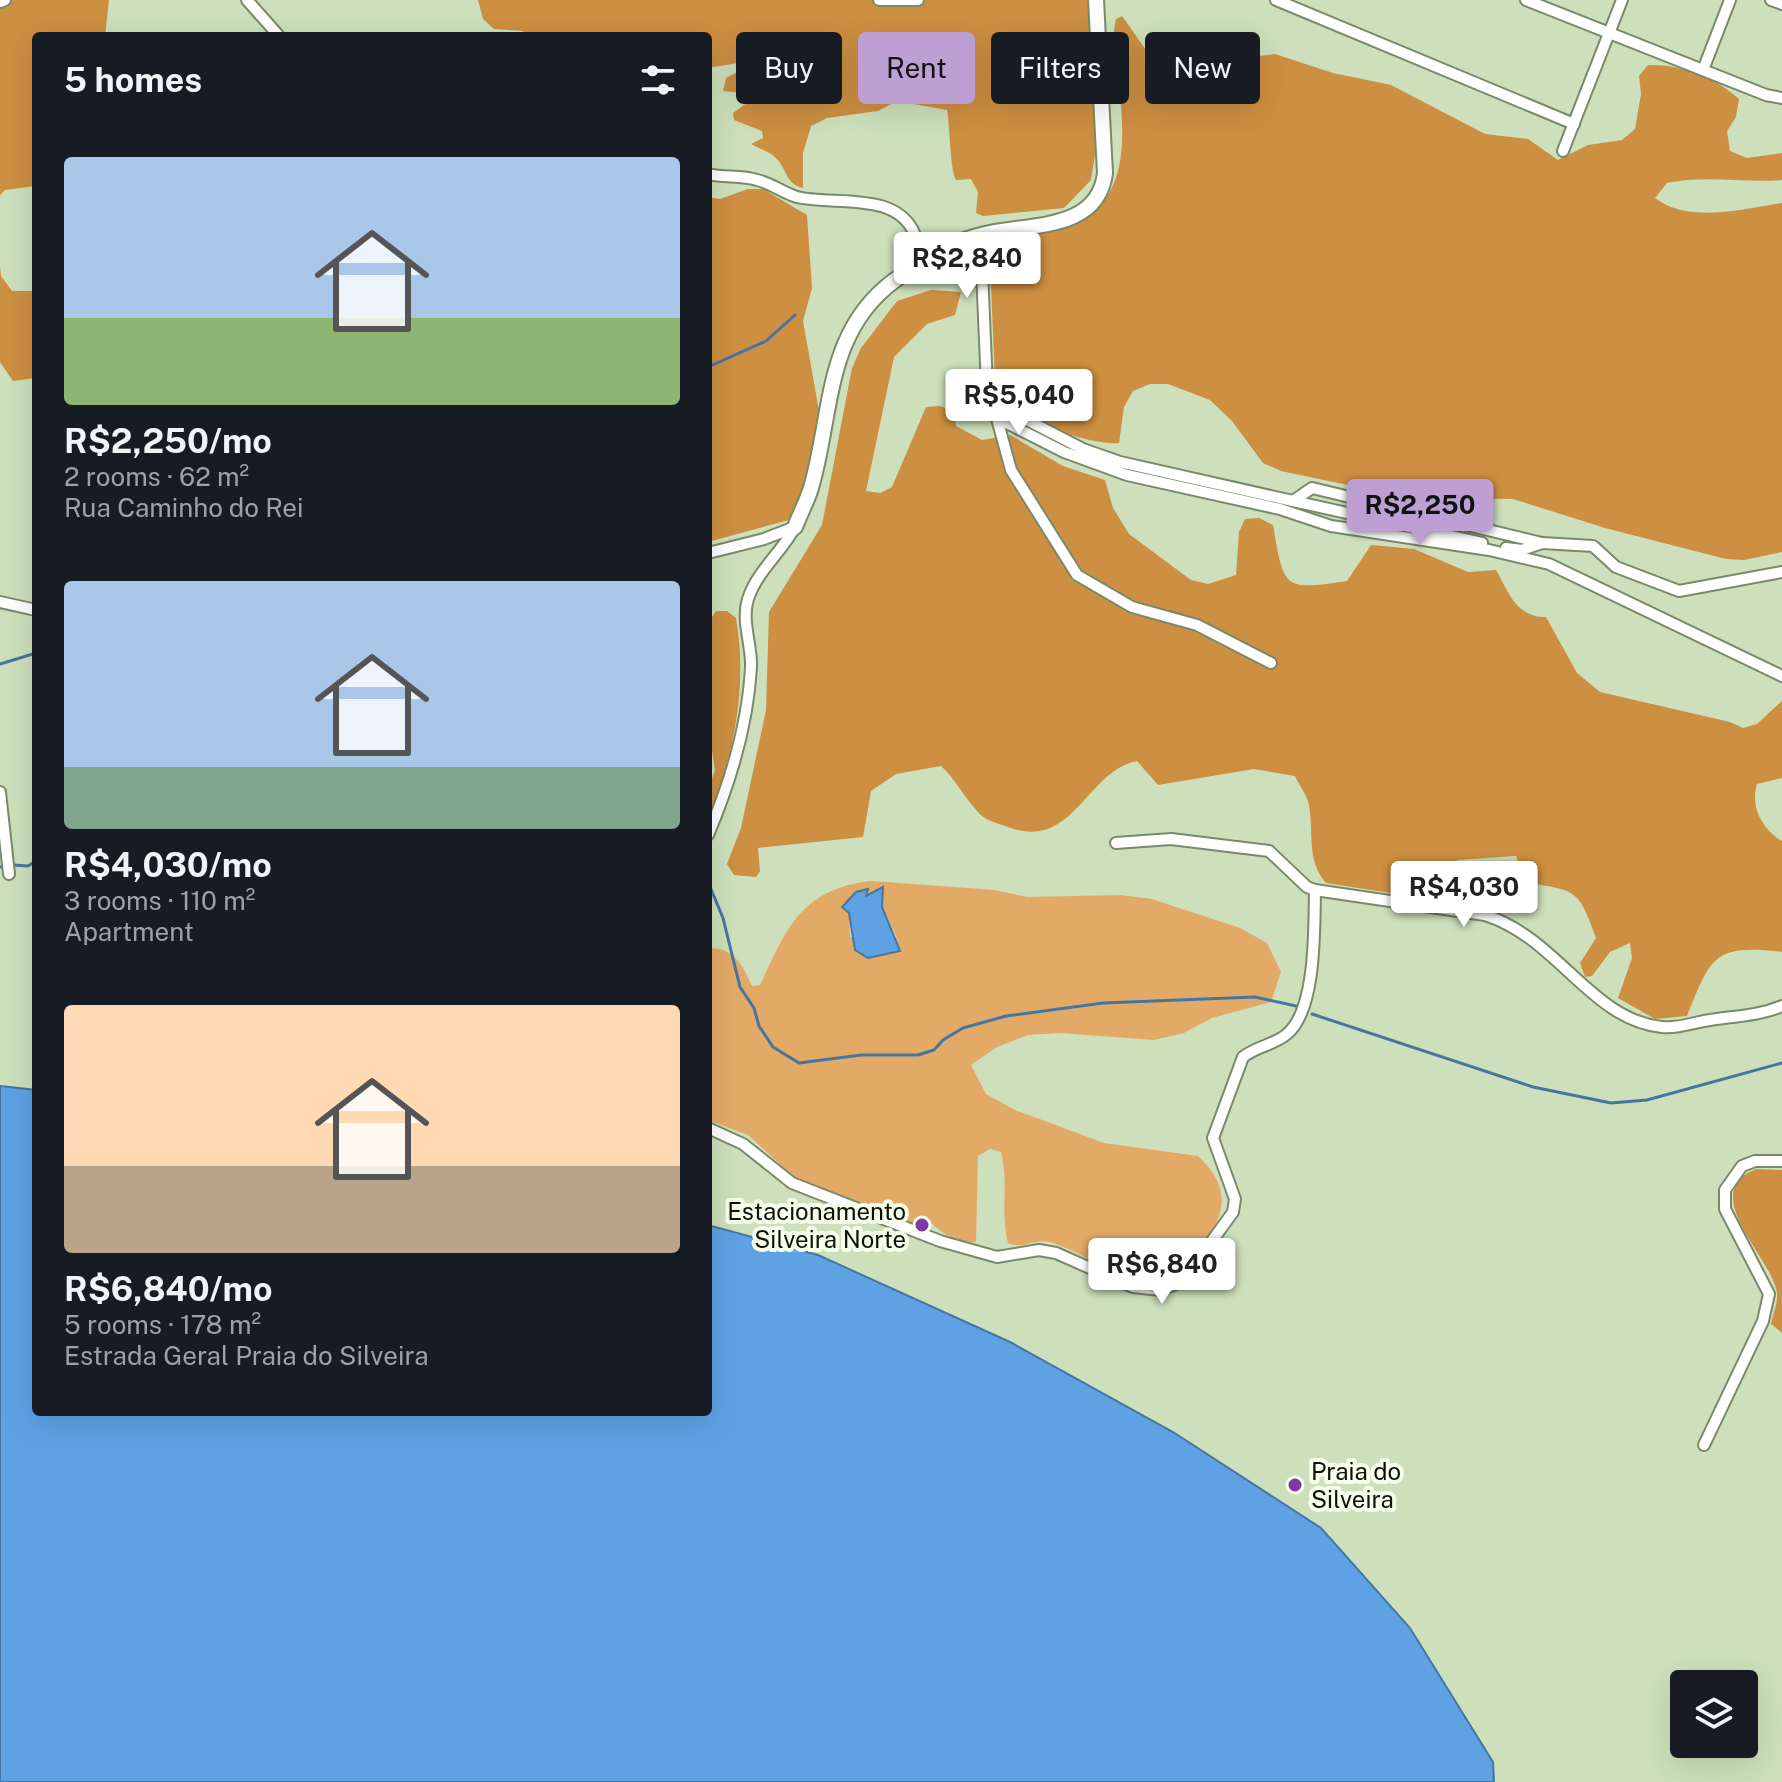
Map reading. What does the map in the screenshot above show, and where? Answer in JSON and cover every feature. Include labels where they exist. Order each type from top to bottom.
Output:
[{"type":"street","points":[[247,0],[275,32]]},
{"type":"street","points":[[879,0],[918,0]]},
{"type":"street","points":[[712,826],[727,790],[749,689],[747,602],[757,580],[784,547],[811,489],[827,398],[846,342],[872,301],[902,275],[971,238],[1049,225],[1075,216],[1097,199],[1103,188],[1096,0]]},
{"type":"street","points":[[1276,0],[1574,124]]},
{"type":"street","points":[[1526,0],[1782,98]]},
{"type":"street","points":[[1563,151],[1622,0]]},
{"type":"street","points":[[1703,70],[1730,0]]},
{"type":"street","points":[[1771,0],[1782,4]]},
{"type":"street","points":[[712,174],[755,179],[796,197],[871,203],[901,217],[911,225],[915,235],[902,263],[902,275]]},
{"type":"street","points":[[971,238],[982,271],[987,387],[1011,470],[1077,575],[1132,607],[1197,625],[1271,663]]},
{"type":"street","points":[[992,402],[1083,449],[1120,462],[1508,548],[1522,550],[1542,543]]},
{"type":"street","points":[[997,418],[1064,452],[1127,475],[1255,503],[1331,526],[1489,550],[1549,564],[1782,676]]},
{"type":"street","points":[[1293,501],[1312,488],[1542,543],[1593,546],[1616,567],[1679,591],[1782,572]]},
{"type":"street","points":[[712,552],[764,539],[795,527]]},
{"type":"street","points":[[0,602],[32,609]]},
{"type":"street","points":[[0,792],[9,874]]},
{"type":"street","points":[[1116,843],[1171,839],[1269,851],[1307,887],[1315,890],[1485,915],[1506,922],[1530,936],[1605,1006],[1643,1023],[1664,1028],[1681,1026],[1752,1015],[1782,1006]]},
{"type":"street","points":[[712,1130],[743,1144],[792,1183],[940,1241],[997,1257],[1039,1250],[1056,1253],[1133,1287],[1153,1290],[1171,1286],[1188,1274],[1233,1212],[1235,1199],[1214,1146],[1216,1127],[1243,1057],[1287,1035],[1296,1026],[1311,972],[1315,890]]},
{"type":"street","points":[[1704,1445],[1763,1321],[1769,1294],[1725,1209],[1725,1190],[1742,1166],[1755,1161],[1782,1161]]},
{"type":"shaded area","points":[[0,0],[109,0],[105,32],[32,32],[32,187],[5,190],[0,195]]},
{"type":"shaded area","points":[[478,0],[1090,0],[1092,32],[991,32],[991,104],[1095,104],[1097,142],[1091,180],[1064,208],[983,216],[976,213],[978,192],[971,179],[956,180],[954,175],[947,110],[914,104],[975,104],[975,32],[858,32],[858,104],[891,104],[878,111],[827,118],[811,126],[803,153],[803,188],[790,180],[773,156],[751,144],[763,138],[762,131],[734,120],[733,113],[745,104],[842,104],[842,32],[736,32],[736,63],[712,67],[712,32],[524,32],[494,29],[483,19]]},
{"type":"shaded area","points":[[1122,16],[1145,48],[1145,104],[1260,104],[1260,56],[1275,54],[1333,73],[1391,85],[1485,134],[1528,139],[1558,160],[1588,145],[1622,140],[1635,129],[1641,94],[1639,76],[1648,65],[1685,70],[1708,78],[1730,91],[1739,99],[1736,117],[1727,131],[1730,151],[1747,158],[1782,153],[1782,180],[1681,181],[1667,183],[1655,198],[1668,206],[1699,213],[1782,203],[1782,552],[1744,560],[1726,559],[1605,528],[1513,499],[1432,498],[1386,493],[1281,471],[1263,463],[1232,421],[1210,400],[1168,384],[1150,384],[1133,391],[1124,407],[1119,443],[1094,441],[1062,432],[1030,420],[1008,407],[999,395],[995,380],[990,261],[995,244],[1078,222],[1099,207],[1112,188],[1122,139],[1121,104],[1129,104],[1129,32],[1114,32],[1116,19]]},
{"type":"shaded area","points":[[736,73],[736,92],[723,91],[726,78]]},
{"type":"shaded area","points":[[748,189],[763,189],[807,215],[812,288],[803,321],[819,411],[809,479],[789,520],[712,541],[712,198],[720,199]]},
{"type":"shaded area","points":[[0,266],[1,276],[12,291],[32,291],[32,379],[13,381],[0,362]]},
{"type":"shaded area","points":[[931,290],[961,292],[955,315],[927,324],[894,357],[866,491],[880,493],[892,487],[926,407],[940,406],[954,412],[956,426],[982,440],[1010,435],[1063,466],[1105,480],[1113,508],[1129,534],[1191,580],[1208,584],[1236,575],[1239,532],[1245,519],[1259,518],[1273,525],[1284,573],[1298,584],[1347,581],[1371,545],[1414,549],[1468,572],[1496,570],[1520,608],[1527,613],[1546,617],[1577,673],[1600,692],[1730,722],[1743,728],[1757,724],[1782,701],[1782,778],[1757,784],[1755,800],[1763,823],[1782,841],[1782,952],[1741,950],[1728,953],[1709,968],[1687,1016],[1655,1019],[1618,998],[1632,958],[1630,943],[1610,952],[1592,976],[1585,977],[1580,963],[1596,938],[1580,901],[1566,891],[1527,883],[1516,856],[1457,860],[1442,901],[1326,883],[1313,856],[1308,801],[1295,776],[1254,769],[1158,785],[1137,761],[1119,768],[1104,779],[1064,820],[1048,829],[1030,832],[985,818],[941,766],[896,774],[871,791],[863,837],[758,848],[760,871],[756,877],[734,875],[727,864],[741,828],[766,710],[769,612],[822,525],[852,368],[861,348],[897,301]]},
{"type":"shaded area","points":[[716,611],[727,611],[736,618],[740,669],[731,745],[712,808],[715,770],[712,751],[712,617]]},
{"type":"shaded area","points":[[871,881],[995,890],[1027,897],[1121,895],[1152,899],[1240,928],[1267,943],[1281,972],[1271,1002],[1212,1018],[1184,1033],[1154,1040],[1060,1033],[1028,1035],[997,1047],[971,1065],[986,1094],[1015,1110],[1104,1143],[1198,1156],[1213,1172],[1220,1188],[1221,1204],[1211,1234],[1175,1276],[1142,1279],[1111,1270],[1050,1242],[1008,1243],[1001,1152],[990,1149],[978,1156],[976,1242],[969,1242],[950,1237],[929,1221],[913,1224],[793,1176],[748,1135],[712,1122],[712,948],[731,954],[741,964],[752,986],[760,985],[799,915],[812,902],[847,885]],"holes":[[[882,907],[897,938],[850,937],[849,913]]]},
{"type":"shaded area","points":[[1756,1169],[1782,1170],[1782,1333],[1771,1324],[1777,1297],[1772,1278],[1735,1209],[1733,1193],[1739,1180]]},
{"type":"water","points":[[883,887],[882,907],[900,951],[868,958],[855,950],[849,913],[842,907],[856,892],[868,889],[866,896]]},
{"type":"water","points":[[0,1086],[32,1090],[32,1416],[712,1416],[712,1226],[818,1255],[1010,1342],[1173,1432],[1321,1528],[1410,1628],[1493,1762],[1494,1782],[0,1782]]},
{"type":"waterway","points":[[712,365],[766,341],[795,315]]},
{"type":"waterway","points":[[0,664],[32,654]]},
{"type":"waterway","points":[[13,865],[32,864]]},
{"type":"waterway","points":[[712,892],[723,918],[740,987],[754,1008],[759,1026],[773,1047],[799,1063],[861,1055],[918,1055],[934,1050],[943,1040],[963,1028],[1006,1016],[1103,1003],[1255,997],[1296,1006]]},
{"type":"waterway","points":[[1312,1014],[1533,1087],[1611,1103],[1647,1100],[1782,1063]]},
{"type":"place","name":"Estacionamento Silveira Norte","points":[[922,1225]]},
{"type":"place","name":"Praia do Silveira","points":[[1295,1485]]}]
